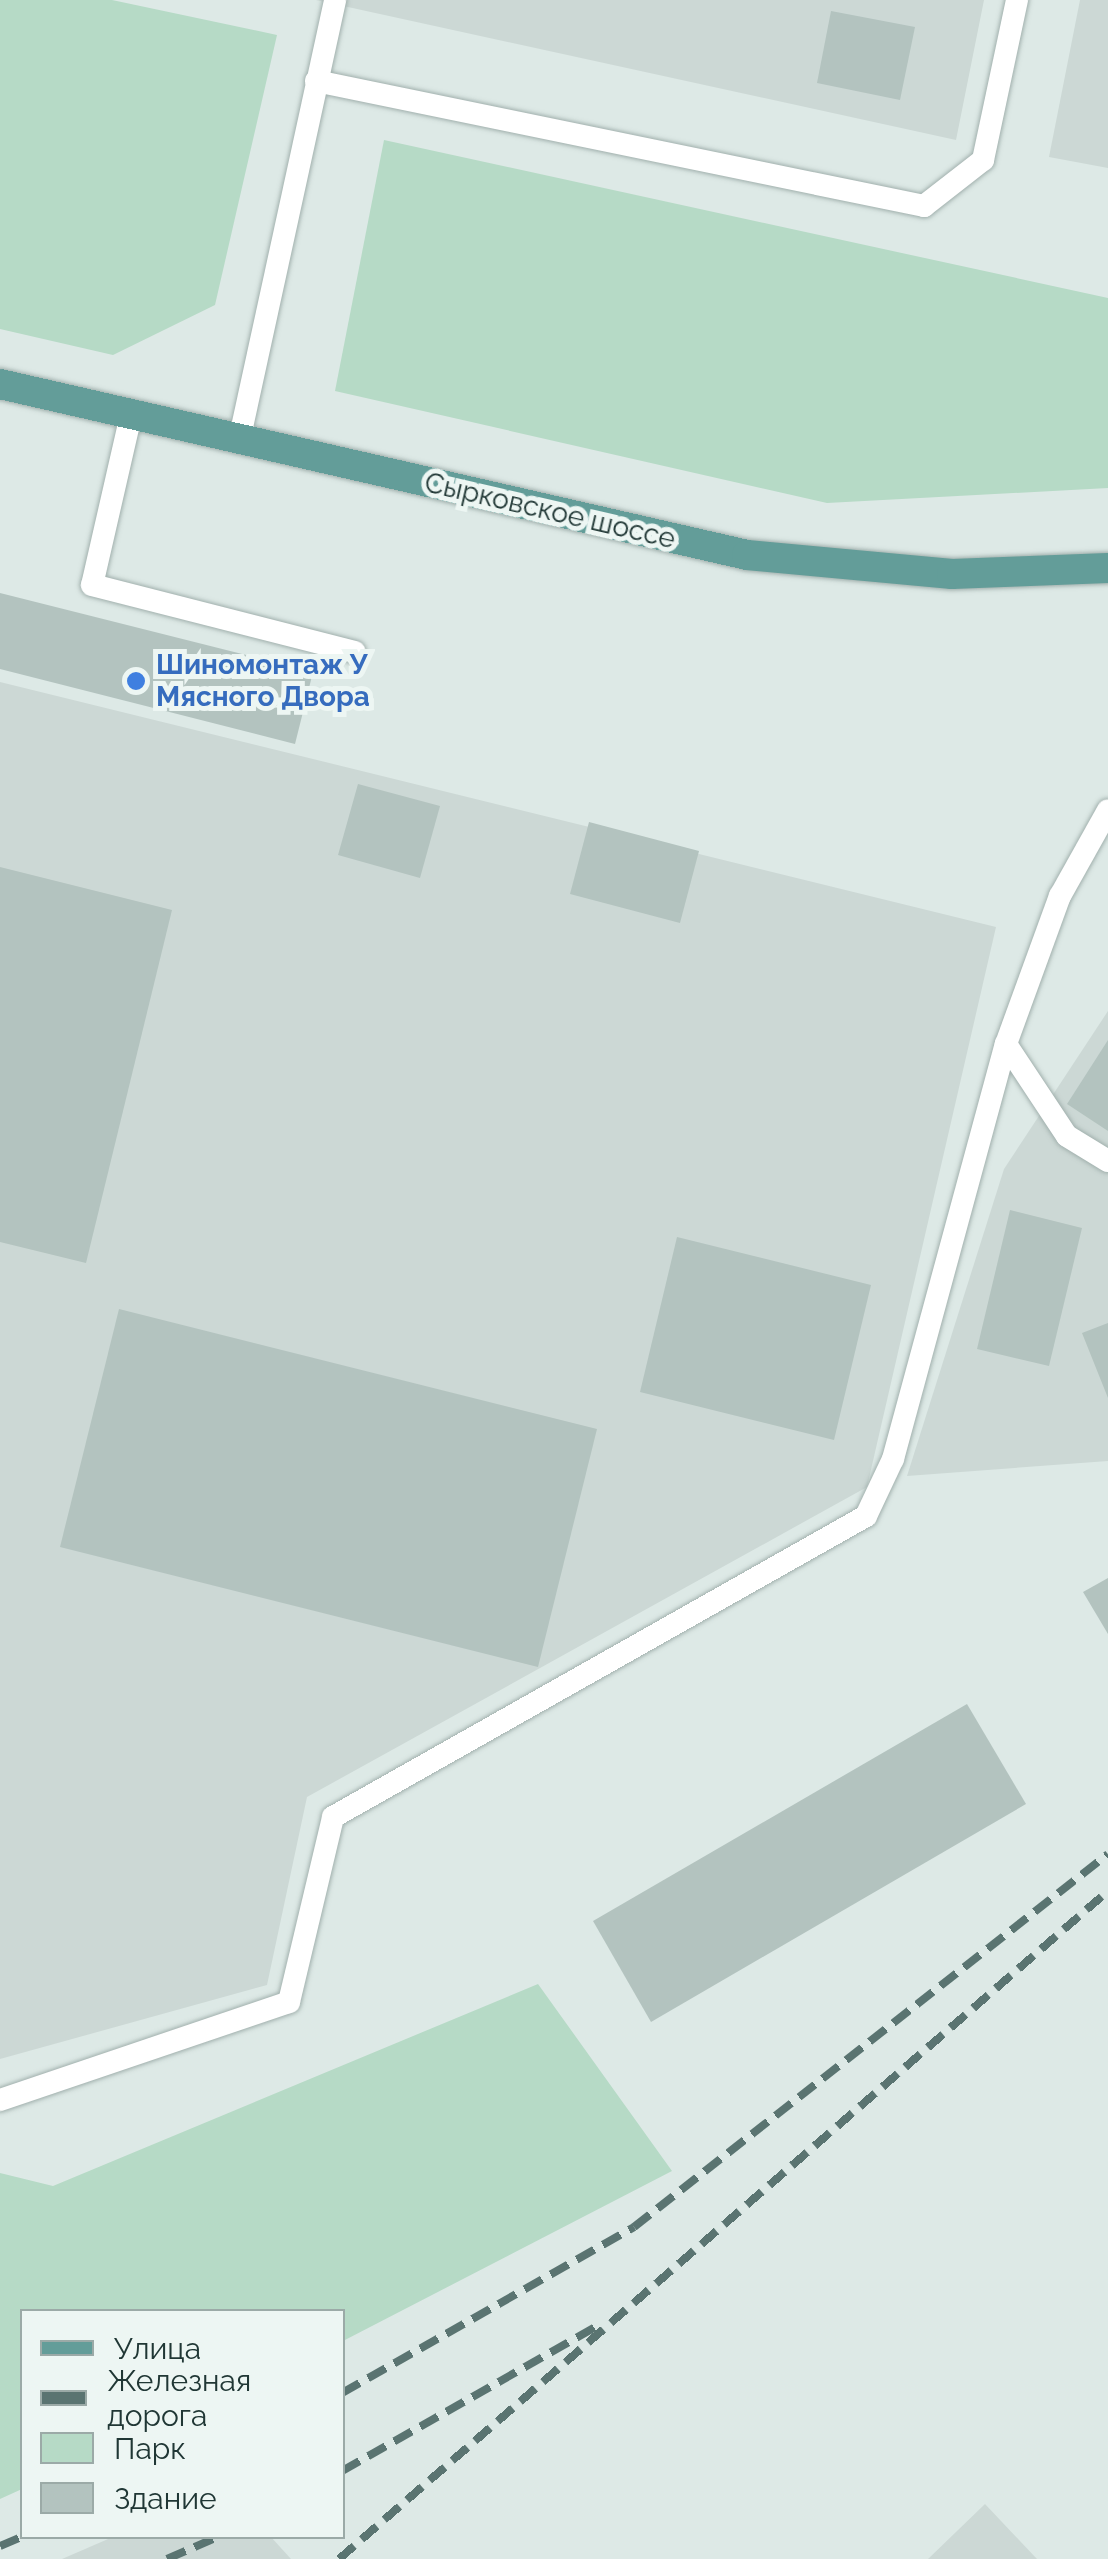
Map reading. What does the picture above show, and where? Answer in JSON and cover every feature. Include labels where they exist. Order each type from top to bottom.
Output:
[{"type":"main road","name":"Сырковское шоссе","points":[[0,384],[747,556],[952,574],[1108,568]]},
{"type":"lane","points":[[239,441],[335,0]]},
{"type":"lane","points":[[316,82],[924,206],[982,160],[1018,0]]},
{"type":"lane","points":[[131,416],[92,585],[355,652]]},
{"type":"lane","points":[[0,2100],[289,2002],[333,1817],[866,1516],[893,1459],[1006,1044],[1060,896],[1108,810]]},
{"type":"lane","points":[[1006,1044],[1068,1136],[1108,1161]]},
{"type":"shaded area","points":[[316,0],[984,0],[956,140]]},
{"type":"shaded area","points":[[1080,0],[1108,0],[1108,168],[1049,157]]},
{"type":"shaded area","points":[[0,682],[996,927],[867,1487],[307,1797],[267,1985],[0,2059]]},
{"type":"shaded area","points":[[1108,1011],[1108,1461],[907,1476],[1004,1169]]},
{"type":"shaded area","points":[[985,2504],[1037,2559],[928,2559]]},
{"type":"shaded area","points":[[108,2539],[273,2539],[291,2559],[62,2559]]},
{"type":"green space","points":[[0,0],[112,0],[277,35],[215,305],[113,355],[0,329]]},
{"type":"green space","points":[[384,140],[1108,298],[1108,488],[827,503],[335,391]]},
{"type":"green space","points":[[538,1984],[672,2171],[345,2340],[345,2309],[20,2309],[20,2490],[0,2499],[0,2173],[53,2186]]},
{"type":"building","points":[[831,11],[915,27],[900,100],[817,83]]},
{"type":"building","points":[[0,593],[313,672],[295,744],[0,669]]},
{"type":"building","points":[[358,784],[440,806],[420,878],[338,855]]},
{"type":"building","points":[[589,822],[699,851],[680,923],[570,894]]},
{"type":"building","points":[[0,867],[172,910],[86,1263],[0,1242]]},
{"type":"building","points":[[1108,1040],[1108,1131],[1067,1104]]},
{"type":"building","points":[[1010,1210],[1082,1228],[1049,1366],[977,1349]]},
{"type":"building","points":[[677,1237],[871,1285],[834,1440],[640,1392]]},
{"type":"building","points":[[119,1309],[597,1429],[538,1667],[60,1547]]},
{"type":"building","points":[[1108,1323],[1108,1398],[1082,1333]]},
{"type":"building","points":[[1108,1578],[1108,1634],[1083,1592]]},
{"type":"building","points":[[967,1704],[1026,1804],[651,2022],[593,1921]]},
{"type":"railway","points":[[345,2391],[634,2227],[1108,1854]]},
{"type":"railway","points":[[339,2559],[1108,1891]]},
{"type":"railway","points":[[345,2469],[601,2324]]},
{"type":"railway","points":[[0,2546],[20,2538]]},
{"type":"railway","points":[[167,2559],[213,2539]]},
{"type":"place","name":"Шиномонтаж У Мясного Двора","points":[[136,681]]}]
